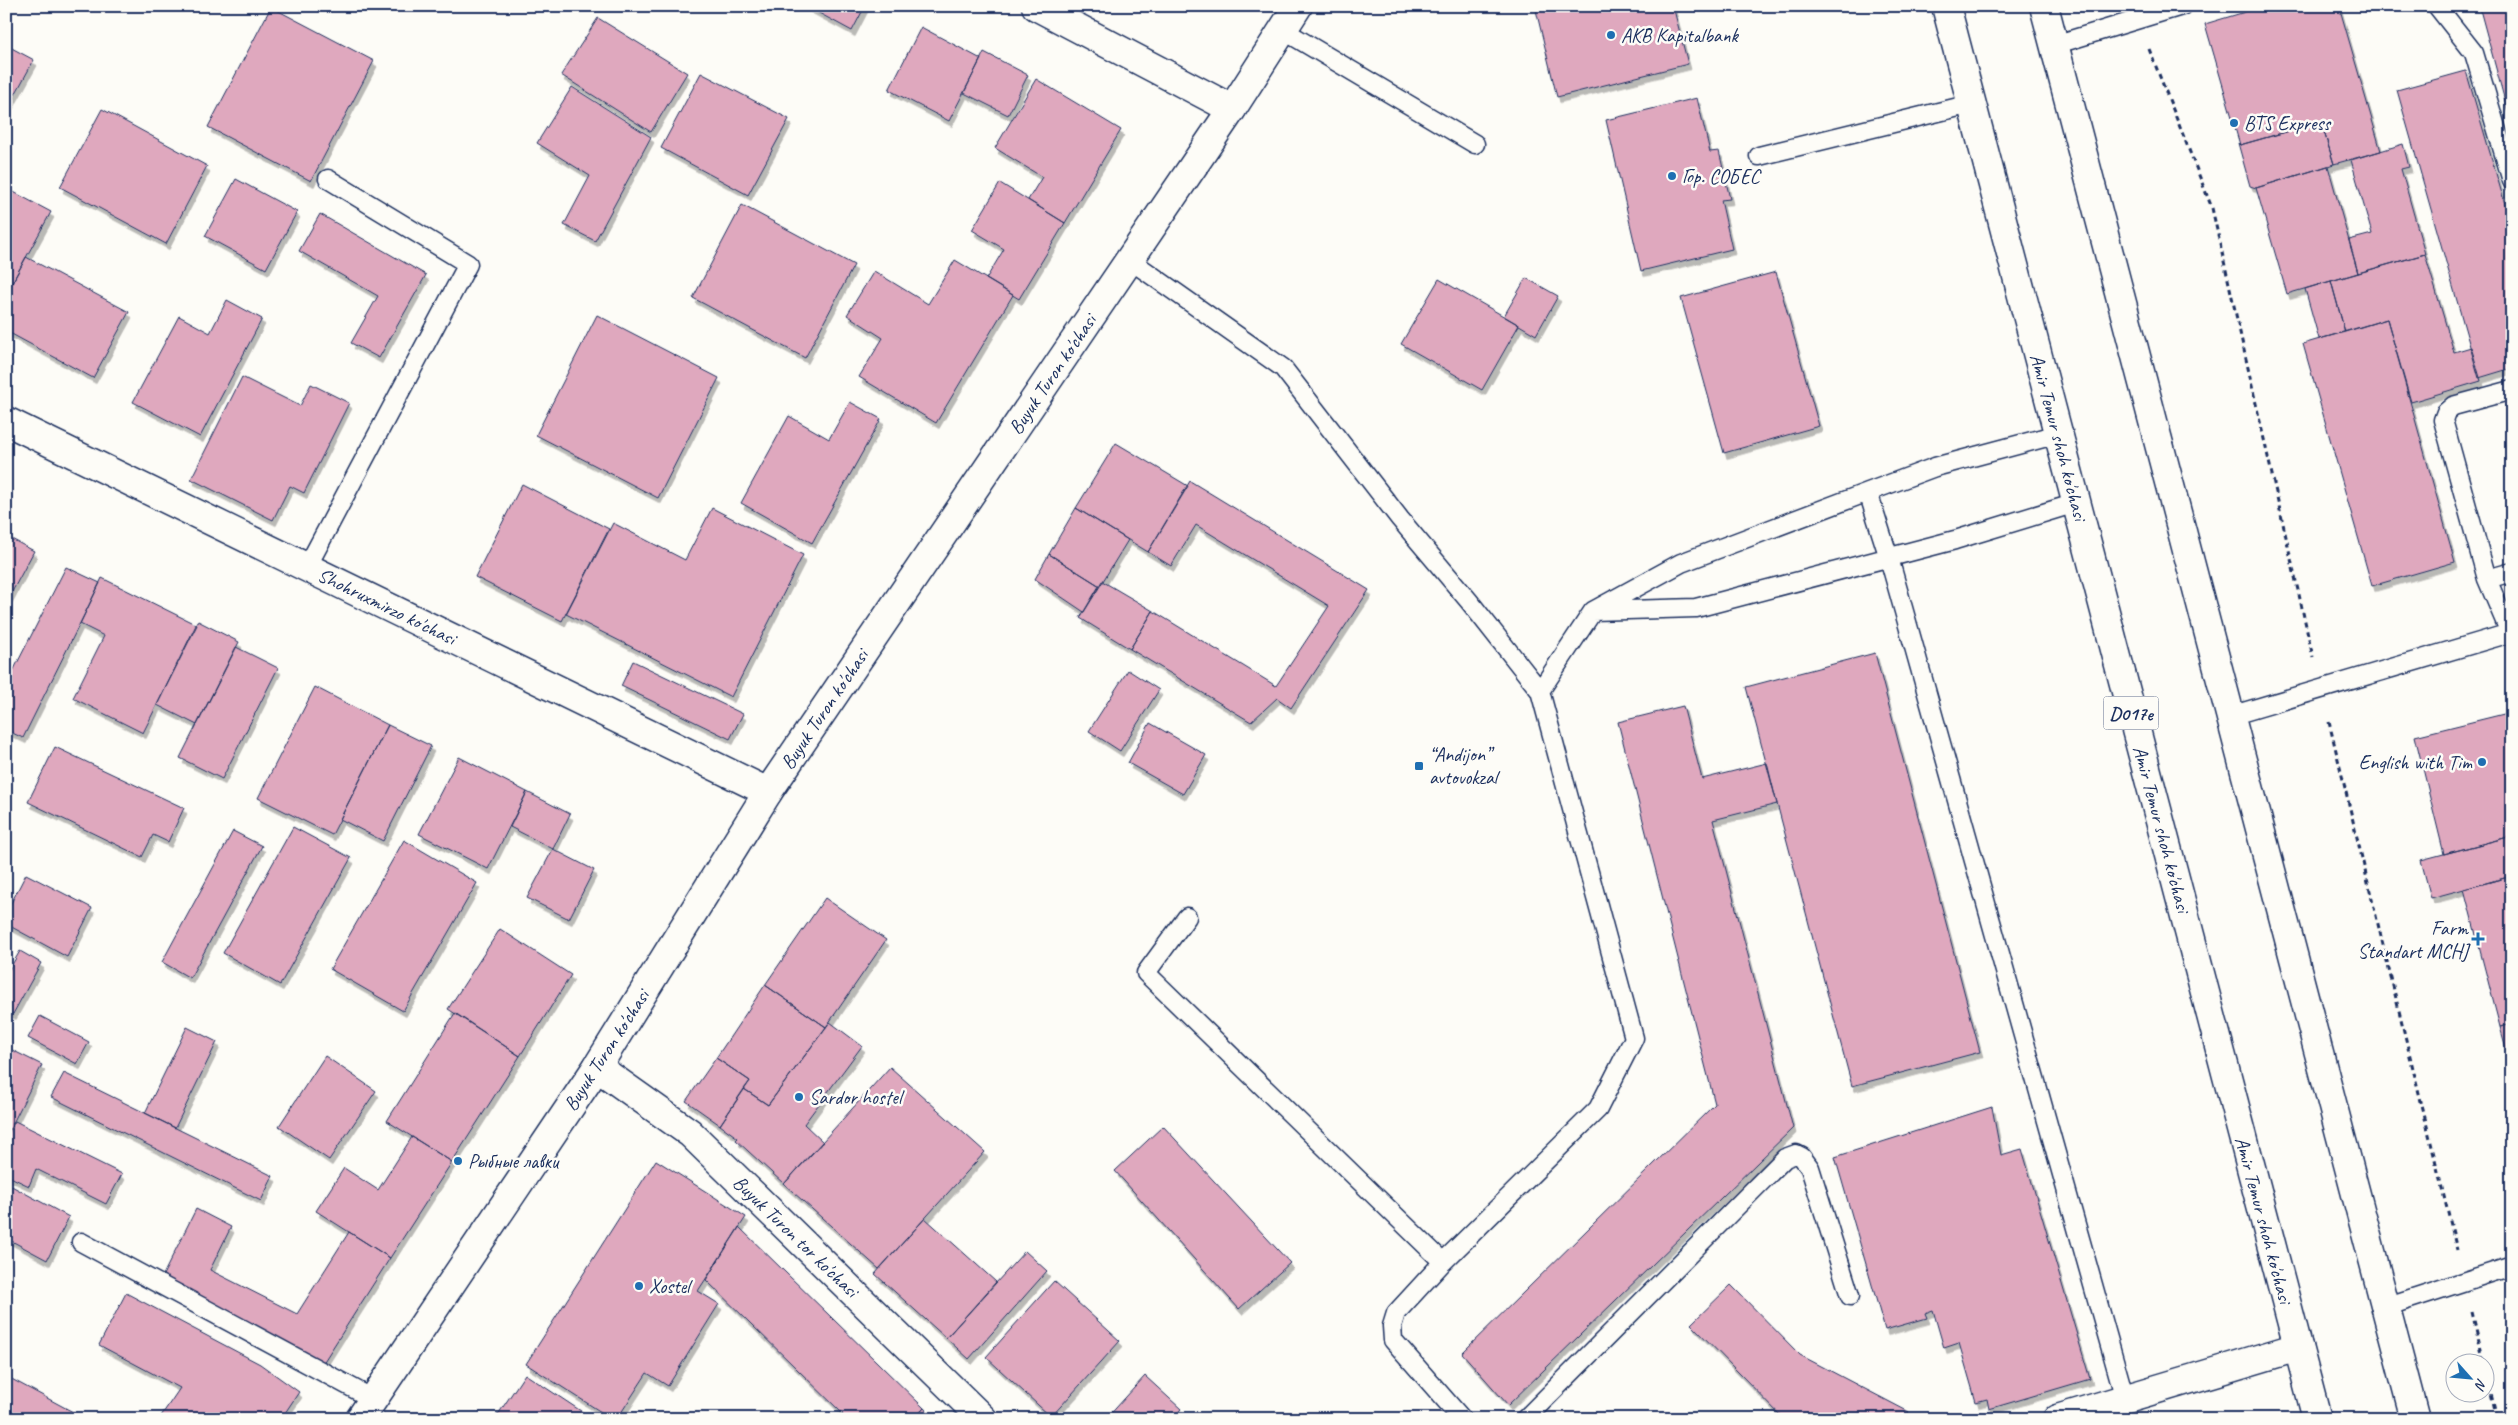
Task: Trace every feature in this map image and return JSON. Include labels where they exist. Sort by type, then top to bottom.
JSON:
[{"type":"street","points":[[1036,6],[1232,109]]},
{"type":"street","name":"Buyuk Turon ko'chasi","points":[[366,1409],[597,1067],[768,792],[1232,109],[1298,6]]},
{"type":"street","name":"Amir Temur shoh ko'chasi","points":[[1946,6],[2317,1419]]},
{"type":"street","points":[[2044,6],[2415,1419]]},
{"type":"street","name":"Shohruxmirzo ko'chasi","points":[[6,421],[768,792]]},
{"type":"street","name":"Buyuk Turon tor ko'chasi","points":[[597,1067],[690,1132],[983,1419]]},
{"type":"street","points":[[2057,1419],[2298,1347]]},
{"type":"lane","points":[[2054,46],[2182,6]]},
{"type":"lane","points":[[2437,6],[2474,53],[2512,181]]},
{"type":"lane","points":[[1283,30],[1475,144]]},
{"type":"lane","points":[[1759,156],[1971,104]]},
{"type":"lane","points":[[307,567],[468,264],[328,180]]},
{"type":"lane","points":[[1130,260],[1283,368],[1400,519],[1469,601],[1540,691],[1634,1038],[1598,1109],[1443,1262],[1396,1313],[1392,1326],[1393,1340],[1462,1419]]},
{"type":"lane","points":[[2230,716],[2511,634],[2487,579],[2443,420],[2446,412],[2453,406],[2512,390]]},
{"type":"lane","points":[[1540,691],[1593,611],[1681,563],[1934,467],[2058,434]]},
{"type":"lane","points":[[1868,492],[1889,558],[2125,1399]]},
{"type":"lane","points":[[1593,611],[1696,608],[1889,558],[2076,503]]},
{"type":"lane","points":[[2487,579],[2512,572]]},
{"type":"lane","points":[[1187,917],[1146,973],[1443,1262]]},
{"type":"lane","points":[[1525,1419],[1785,1158],[1796,1154],[1802,1157],[1810,1168],[1850,1296]]},
{"type":"lane","points":[[81,1242],[366,1409]]},
{"type":"lane","points":[[2385,1307],[2512,1266]]},
{"type":"path","points":[[2494,1402],[2498,1419]]},
{"type":"building","points":[[806,6],[865,6],[852,31]]},
{"type":"building","name":"AKB Kapitalbank","points":[[1535,6],[1673,6],[1688,64],[1557,97]]},
{"type":"building","points":[[2265,6],[2339,6],[2381,151],[2334,164],[2321,122],[2240,145],[2205,24]]},
{"type":"building","points":[[2479,6],[2512,6],[2512,127]]},
{"type":"building","points":[[271,7],[374,61],[311,181],[208,127]]},
{"type":"building","points":[[598,18],[687,73],[651,132],[561,75]]},
{"type":"building","points":[[921,27],[981,59],[949,121],[889,90]]},
{"type":"building","points":[[6,45],[34,60],[6,111]]},
{"type":"building","points":[[984,52],[1028,75],[1008,115],[964,93]]},
{"type":"building","points":[[2466,71],[2512,228],[2512,368],[2479,378],[2397,90]]},
{"type":"building","points":[[701,73],[789,119],[748,195],[661,148]]},
{"type":"building","points":[[1036,79],[1121,130],[1065,223],[1028,200],[1042,177],[995,148]]},
{"type":"building","points":[[572,87],[651,137],[595,241],[564,225],[590,176],[537,143]]},
{"type":"building","name":"Гор. СОБЕС","points":[[1697,98],[1710,152],[1719,151],[1730,199],[1721,200],[1732,249],[1641,271],[1606,120]]},
{"type":"building","points":[[102,109],[207,166],[166,244],[60,187]]},
{"type":"building","points":[[2321,122],[2334,164],[2256,188],[2250,186],[2238,143],[2240,145]]},
{"type":"building","points":[[2403,144],[2409,167],[2401,169],[2425,254],[2358,273],[2349,240],[2372,234],[2351,160]]},
{"type":"building","points":[[2328,166],[2358,273],[2287,294],[2256,188]]},
{"type":"building","points":[[236,179],[297,212],[266,269],[205,236]]},
{"type":"building","points":[[1000,183],[1065,223],[1019,299],[986,279],[1004,249],[972,230]]},
{"type":"building","points":[[6,188],[51,212],[6,294]]},
{"type":"building","points":[[742,205],[854,265],[805,358],[693,298]]},
{"type":"building","points":[[320,214],[426,275],[379,358],[351,343],[378,296],[299,251]]},
{"type":"building","points":[[2425,254],[2454,352],[2471,347],[2481,381],[2411,402],[2387,319],[2345,332],[2331,281]]},
{"type":"building","points":[[26,257],[129,312],[93,378],[6,331],[6,294]]},
{"type":"building","points":[[955,260],[1013,295],[936,423],[859,377],[883,338],[847,315],[874,271],[928,304]]},
{"type":"building","points":[[1776,272],[1819,426],[1724,453],[1681,298]]},
{"type":"building","points":[[1526,278],[1558,296],[1536,335],[1504,316]]},
{"type":"building","points":[[1439,279],[1519,325],[1482,390],[1401,344]]},
{"type":"building","points":[[2331,281],[2345,332],[2319,339],[2305,289]]},
{"type":"building","points":[[227,300],[262,319],[200,437],[133,402],[179,316],[210,333]]},
{"type":"building","points":[[597,315],[719,378],[658,498],[536,435]]},
{"type":"building","points":[[2387,319],[2455,562],[2372,586],[2303,344]]},
{"type":"building","points":[[242,377],[300,406],[311,384],[349,403],[304,493],[290,486],[273,520],[191,479]]},
{"type":"building","points":[[850,402],[881,419],[812,543],[741,503],[789,416],[829,439]]},
{"type":"building","points":[[1116,443],[1188,486],[1148,552],[1076,508]]},
{"type":"building","points":[[1190,481],[1369,590],[1291,708],[1277,698],[1251,722],[1130,649],[1153,611],[1276,686],[1329,606],[1196,525],[1171,566],[1148,552]]},
{"type":"building","points":[[522,484],[609,529],[562,621],[475,577]]},
{"type":"building","points":[[712,508],[803,555],[731,697],[566,614],[613,523],[685,560]]},
{"type":"building","points":[[1076,508],[1128,540],[1100,586],[1049,554]]},
{"type":"building","points":[[6,536],[34,551],[6,603]]},
{"type":"building","points":[[1049,554],[1100,586],[1084,612],[1035,579]]},
{"type":"building","points":[[66,567],[100,583],[23,738],[6,730],[6,685]]},
{"type":"building","points":[[102,578],[197,625],[143,733],[73,698],[104,636],[80,624]]},
{"type":"building","points":[[1102,581],[1153,611],[1130,649],[1080,618]]},
{"type":"building","points":[[198,621],[239,642],[197,725],[157,705]]},
{"type":"building","points":[[236,647],[278,668],[222,779],[180,758]]},
{"type":"building","points":[[1875,653],[1980,1052],[1852,1086],[1746,687]]},
{"type":"building","points":[[633,661],[743,714],[730,739],[621,686]]},
{"type":"building","points":[[1128,670],[1159,690],[1120,751],[1089,731]]},
{"type":"building","points":[[315,687],[388,725],[332,835],[258,798]]},
{"type":"building","points":[[1683,706],[1702,779],[1767,763],[1777,804],[1713,820],[1793,1128],[1508,1405],[1462,1353],[1715,1104],[1618,722]]},
{"type":"building","points":[[2512,712],[2512,836],[2444,854],[2415,736]]},
{"type":"building","points":[[1150,723],[1206,755],[1183,794],[1128,763]]},
{"type":"building","points":[[388,725],[431,746],[383,841],[340,819]]},
{"type":"building","points":[[55,747],[184,808],[168,842],[153,835],[142,857],[28,802]]},
{"type":"building","points":[[459,757],[527,792],[488,869],[419,834]]},
{"type":"building","points":[[527,792],[570,814],[553,849],[510,827]]},
{"type":"building","points":[[293,827],[351,858],[280,985],[223,953]]},
{"type":"building","points":[[233,831],[262,846],[190,978],[162,962]]},
{"type":"building","points":[[2512,836],[2512,876],[2431,898],[2421,860]]},
{"type":"building","points":[[404,840],[477,883],[403,1011],[330,969]]},
{"type":"building","points":[[553,849],[594,870],[569,919],[527,898]]},
{"type":"building","points":[[26,874],[92,908],[67,957],[6,924],[6,913]]},
{"type":"building","points":[[2512,876],[2512,1024],[2500,1027],[2464,889]]},
{"type":"building","points":[[825,898],[886,940],[826,1027],[765,985]]},
{"type":"building","points":[[500,929],[571,975],[520,1056],[448,1009]]},
{"type":"building","points":[[20,951],[41,963],[13,1014],[6,1010],[6,975]]},
{"type":"building","points":[[765,985],[826,1027],[768,1105],[744,1089],[750,1081],[716,1058]]},
{"type":"building","points":[[455,1013],[520,1056],[452,1162],[387,1121]]},
{"type":"building","points":[[40,1016],[89,1042],[77,1064],[28,1038]]},
{"type":"building","name":"Sardor hostel","points":[[830,1022],[862,1046],[804,1124],[823,1142],[784,1184],[736,1140],[738,1138],[720,1125],[744,1089],[768,1105]]},
{"type":"building","points":[[2512,1024],[2512,1069],[2500,1027]]},
{"type":"building","points":[[187,1027],[217,1042],[175,1128],[145,1113]]},
{"type":"building","points":[[6,1047],[42,1065],[6,1137]]},
{"type":"building","points":[[325,1056],[376,1091],[329,1160],[279,1126]]},
{"type":"building","points":[[716,1058],[750,1081],[720,1125],[686,1101]]},
{"type":"building","points":[[890,1067],[985,1152],[879,1269],[784,1184]]},
{"type":"building","points":[[64,1073],[273,1176],[261,1201],[51,1097]]},
{"type":"building","points":[[1992,1107],[2001,1155],[2022,1149],[2090,1379],[1989,1409],[1987,1399],[1976,1402],[1959,1343],[1944,1348],[1933,1310],[1925,1313],[1927,1318],[1885,1330],[1835,1157]]},
{"type":"building","points":[[15,1121],[122,1174],[106,1204],[36,1169],[29,1186],[6,1175],[6,1137]]},
{"type":"building","points":[[1163,1126],[1290,1263],[1239,1309],[1115,1171]]},
{"type":"building","points":[[412,1137],[452,1162],[390,1258],[316,1211],[344,1168],[378,1190]]},
{"type":"building","name":"Xostel","points":[[656,1160],[746,1217],[698,1291],[719,1304],[668,1386],[647,1373],[617,1419],[612,1419],[526,1364]]},
{"type":"building","points":[[6,1183],[69,1217],[47,1260],[6,1238]]},
{"type":"building","points":[[196,1209],[231,1227],[210,1270],[297,1314],[349,1232],[390,1258],[323,1363],[160,1281]]},
{"type":"building","points":[[925,1218],[996,1282],[946,1338],[875,1274]]},
{"type":"building","points":[[739,1227],[924,1408],[914,1419],[839,1419],[843,1414],[706,1280]]},
{"type":"building","points":[[1025,1251],[1047,1271],[969,1359],[946,1338]]},
{"type":"building","points":[[1054,1281],[1120,1341],[1051,1417],[986,1357]]},
{"type":"building","points":[[1731,1285],[1800,1355],[1909,1412],[1902,1419],[1784,1419],[1691,1324]]},
{"type":"building","points":[[126,1293],[260,1364],[299,1392],[281,1419],[159,1419],[180,1388],[99,1345]]},
{"type":"building","points":[[525,1374],[593,1419],[495,1419]]},
{"type":"building","points":[[6,1376],[86,1419],[6,1419]]},
{"type":"building","points":[[1145,1376],[1181,1409],[1172,1419],[1106,1419]]},
{"type":"building","points":[[924,1408],[936,1419],[914,1419]]},
{"type":"place","name":"AKB Kapitalbank","points":[[1611,35]]},
{"type":"place","name":"BTS Express","points":[[2234,123]]},
{"type":"place","name":"Гор. СОБЕС","points":[[1672,176]]},
{"type":"place","name":"English with Tim","points":[[2482,762]]},
{"type":"place","name":"“Andijon” avtovokzal","points":[[1419,766]]},
{"type":"place","name":"Farm Standart MCHJ","points":[[2478,939]]},
{"type":"place","name":"Sardor hostel","points":[[799,1097]]},
{"type":"place","name":"Рыбные лавки","points":[[458,1161]]},
{"type":"place","name":"Xostel","points":[[639,1286]]}]
